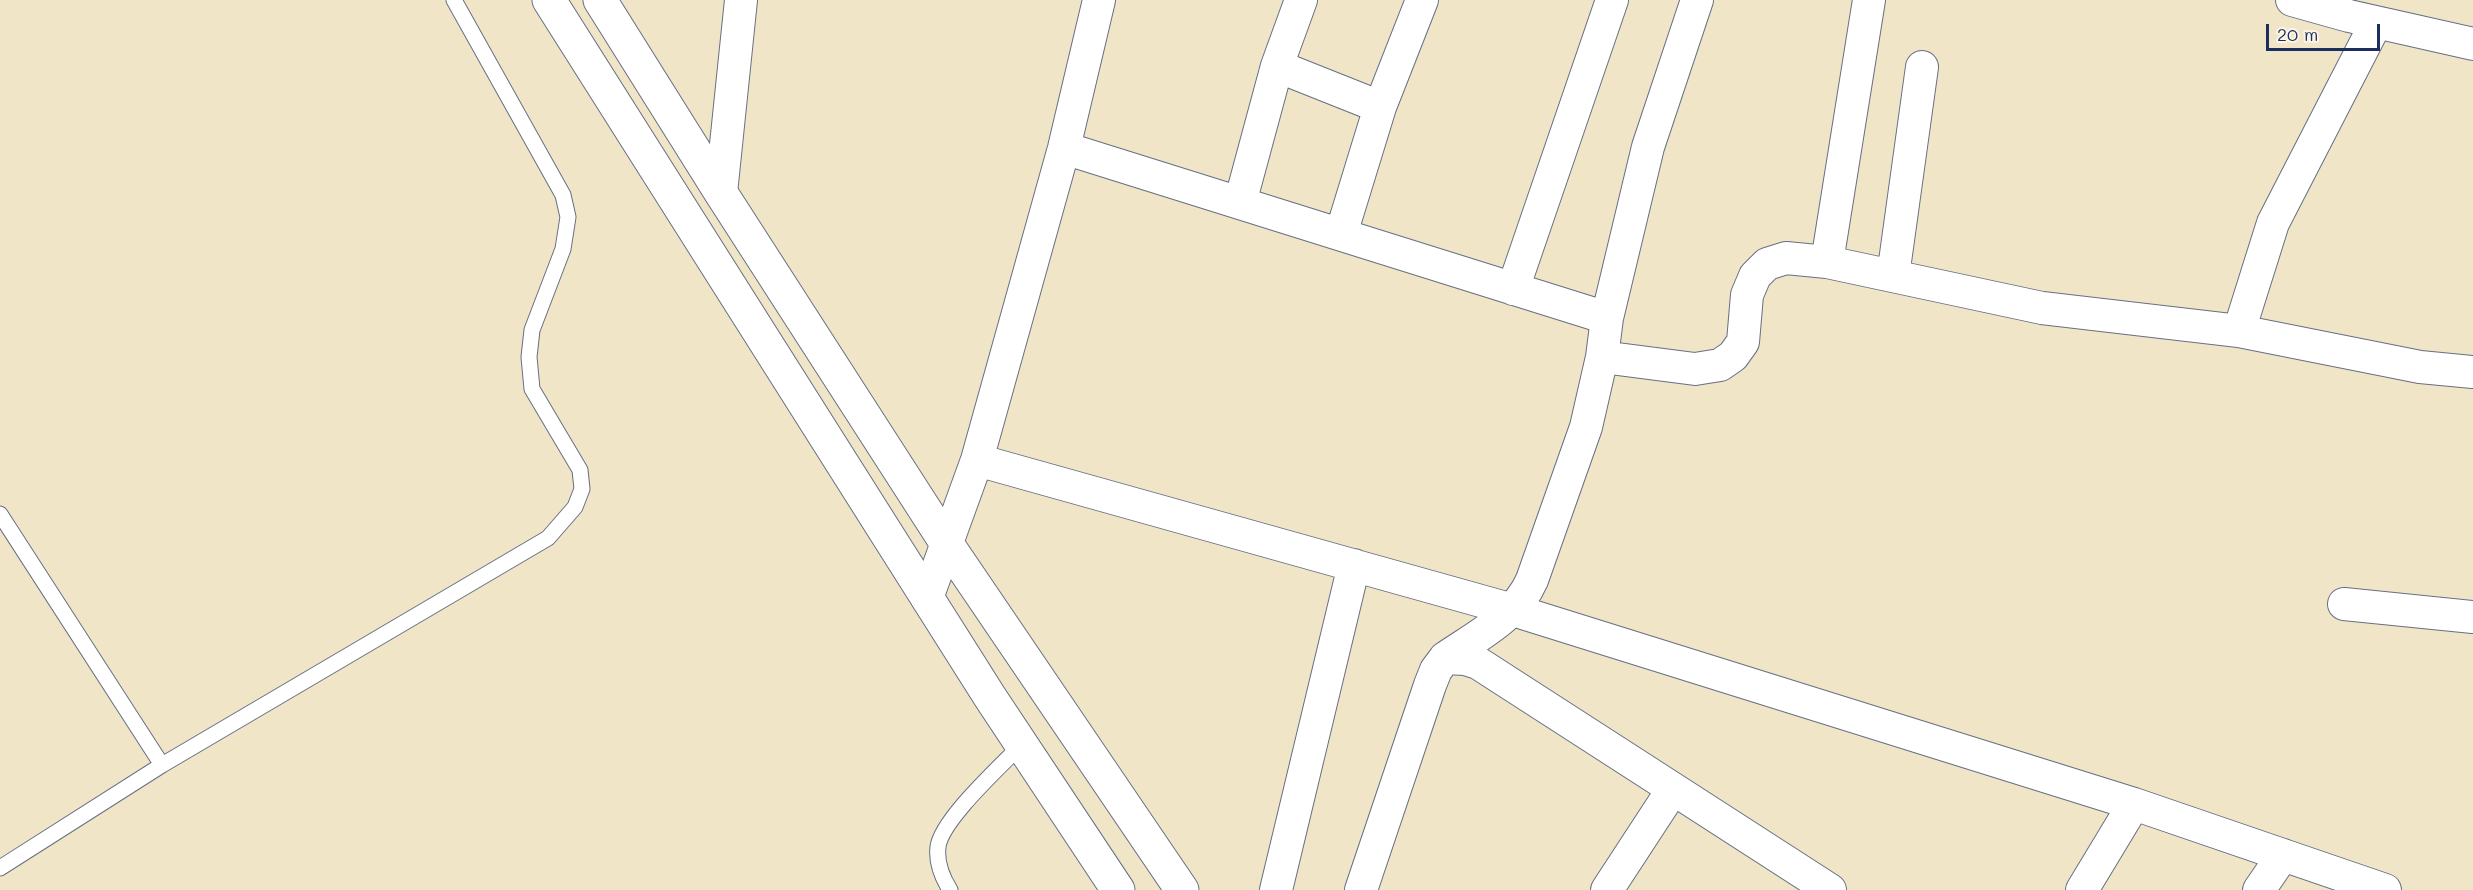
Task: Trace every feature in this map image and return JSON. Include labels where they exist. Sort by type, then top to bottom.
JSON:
[{"type":"street","points":[[549,0],[927,598],[1118,890]]},
{"type":"street","points":[[600,0],[947,544],[1182,890]]},
{"type":"street","points":[[721,193],[741,0]]},
{"type":"street","points":[[927,598],[977,460],[1064,148],[1099,0]]},
{"type":"street","points":[[1240,203],[1276,66],[1301,0]]},
{"type":"street","points":[[1341,234],[1380,107],[1422,0]]},
{"type":"street","points":[[1514,289],[1612,0]]},
{"type":"street","points":[[1361,890],[1436,670],[1445,658],[1513,610],[1525,596],[1532,580],[1586,427],[1602,357],[1607,318],[1648,147],[1697,0]]},
{"type":"street","points":[[1827,262],[1869,0]]},
{"type":"street","points":[[2292,0],[2376,23],[2473,44]]},
{"type":"street","points":[[2239,331],[2273,223],[2376,23]]},
{"type":"street","points":[[1276,66],[1380,107]]},
{"type":"street","points":[[1893,276],[1922,67]]},
{"type":"street","points":[[1064,148],[1607,318]]},
{"type":"street","points":[[1602,357],[1695,369],[1720,365],[1733,356],[1743,342],[1747,295],[1755,276],[1767,264],[1786,258],[1827,262],[2042,308],[2239,331],[2420,367],[2473,372]]},
{"type":"street","points":[[977,460],[1513,610],[2134,804],[2383,890]]},
{"type":"street","points":[[1276,890],[1354,565]]},
{"type":"street","points":[[2344,604],[2473,616]]},
{"type":"street","points":[[1445,658],[1465,659],[1478,663],[1830,890]]},
{"type":"street","points":[[1607,890],[1673,789]]},
{"type":"street","points":[[2082,890],[2134,804]]},
{"type":"street","points":[[2259,890],[2283,855]]},
{"type":"lane","points":[[0,868],[162,765],[548,538],[574,507],[582,489],[580,470],[532,389],[529,357],[532,330],[563,249],[568,217],[563,195],[454,0]]},
{"type":"lane","points":[[0,514],[162,765]]},
{"type":"lane","points":[[950,890],[940,876],[938,846],[950,820],[1022,744]]}]
